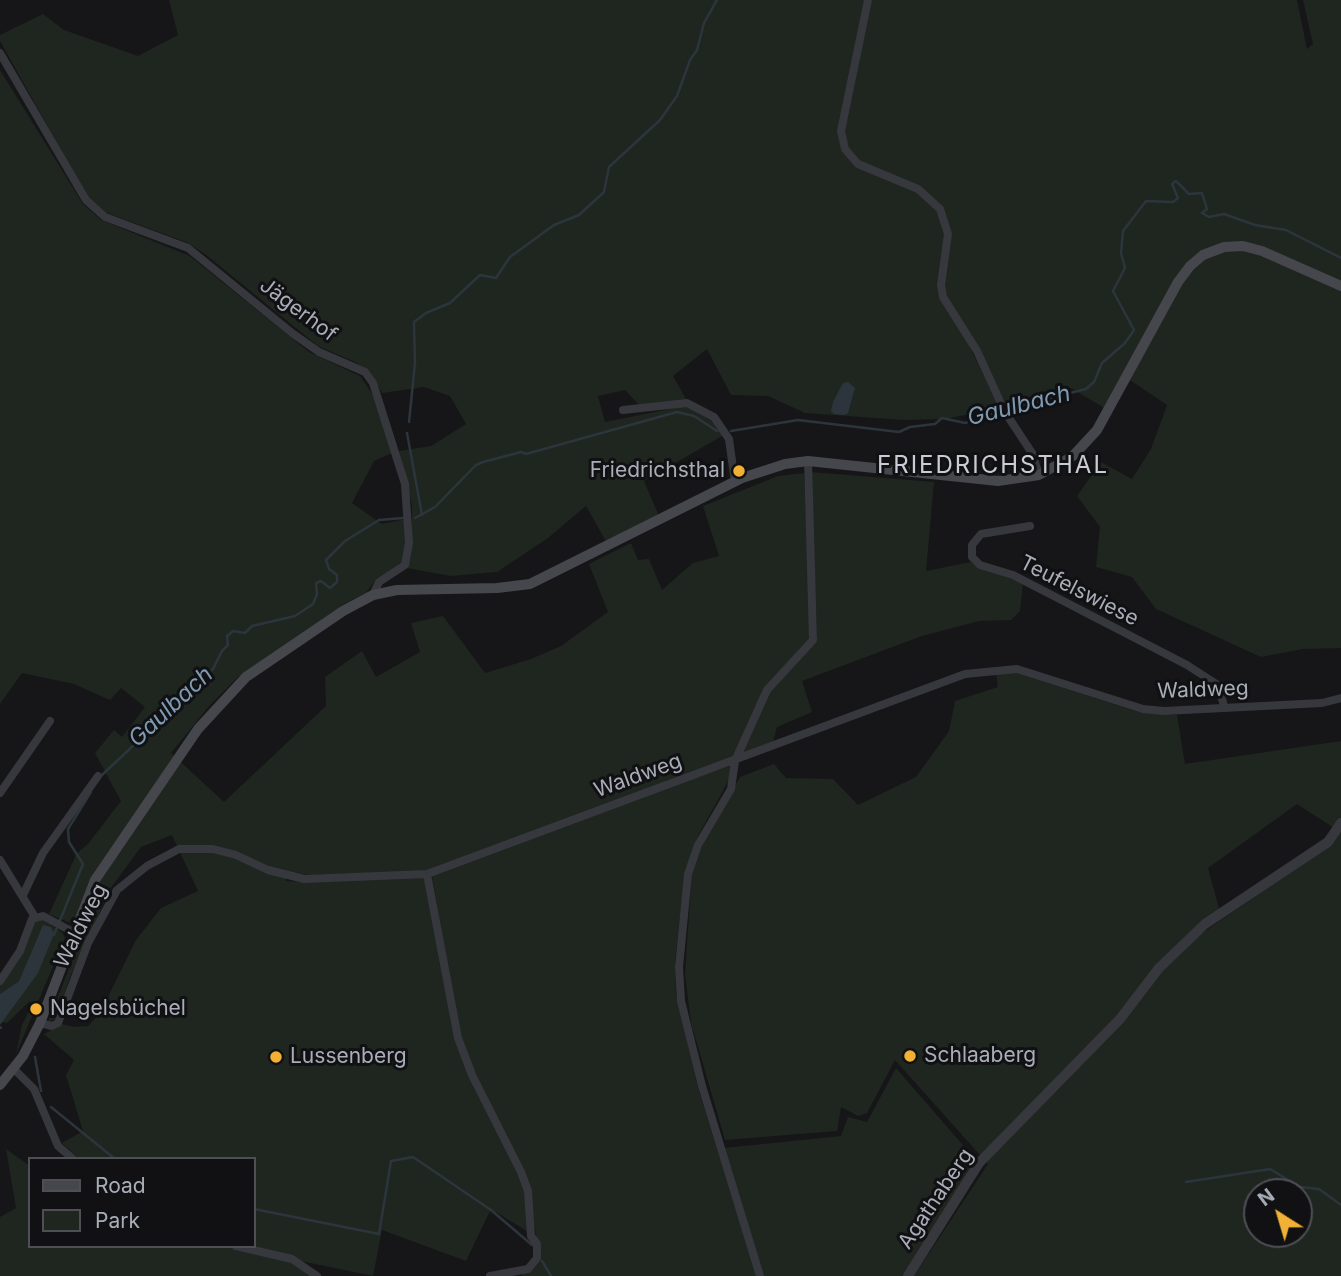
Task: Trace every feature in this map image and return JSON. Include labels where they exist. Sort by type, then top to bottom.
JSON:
[{"type":"main road","points":[[0,1085],[14,1069],[40,1023],[95,880],[220,702],[246,677],[333,617],[373,595],[410,589],[497,589],[530,584],[761,470],[808,461],[998,481],[1039,475],[1073,456],[1097,430],[1178,282],[1189,266],[1203,255],[1224,247],[1243,246],[1262,251],[1341,286]]},
{"type":"street","points":[[868,0],[841,131],[845,149],[858,164],[918,189],[940,209],[948,234],[941,285],[943,297],[977,351],[1004,409],[1032,453],[1039,475]]},
{"type":"street","name":"Jägerhof","points":[[0,53],[86,200],[105,217],[188,248],[292,333],[319,352],[365,372],[373,383],[405,484],[410,543],[405,565],[379,582],[373,595]]},
{"type":"street","points":[[623,410],[687,403],[714,416],[730,439],[735,482]]},
{"type":"street","points":[[760,1276],[702,1086],[681,1001],[679,967],[688,874],[698,845],[731,789],[735,761],[767,690],[813,640],[808,461]]},
{"type":"street","name":"Teufelswiese","points":[[1030,526],[981,534],[972,545],[972,557],[980,565],[1013,575],[1187,665],[1218,685],[1224,706]]},
{"type":"street","name":"Waldweg","points":[[40,1023],[52,1026],[58,1023],[88,943],[117,890],[130,877],[168,852],[188,848],[213,849],[236,855],[268,870],[304,880],[427,874],[965,674],[999,670],[1035,674],[1143,709],[1322,702],[1341,698]]},
{"type":"street","points":[[0,793],[50,721]]},
{"type":"street","points":[[23,895],[43,853],[98,776]]},
{"type":"street","name":"Agathaberg","points":[[908,1276],[979,1163],[1120,1018],[1159,968],[1205,924],[1328,842],[1341,823]]},
{"type":"street","points":[[0,860],[35,917]]},
{"type":"street","points":[[427,874],[458,1038],[484,1102],[528,1191],[531,1236],[538,1249],[537,1258],[528,1269],[491,1276]]},
{"type":"street","points":[[0,981],[19,951],[29,922],[35,917],[43,916],[75,933]]},
{"type":"street","points":[[14,1069],[34,1088],[58,1146],[71,1157]]},
{"type":"street","points":[[245,1248],[292,1259],[317,1276]]},
{"type":"green space","points":[[169,0],[1297,0],[1307,49],[1313,44],[1303,0],[1341,0],[1341,648],[1303,649],[1261,657],[1156,609],[1132,577],[1096,567],[1100,527],[1077,496],[1101,462],[1132,479],[1151,449],[1167,405],[1124,376],[1106,409],[1071,388],[1007,406],[980,349],[963,326],[968,344],[1000,408],[945,419],[904,420],[805,413],[768,396],[731,395],[707,349],[673,376],[686,399],[642,408],[625,390],[598,396],[605,422],[685,406],[708,416],[724,435],[644,481],[659,516],[607,543],[586,506],[548,538],[497,572],[451,576],[407,568],[412,542],[412,505],[399,451],[431,446],[466,424],[450,396],[424,387],[382,393],[371,374],[357,363],[318,346],[205,254],[186,242],[107,213],[89,198],[0,41],[0,35],[43,14],[64,30],[138,56],[178,35]]},
{"type":"green space","points":[[0,70],[83,204],[101,220],[190,256],[309,352],[360,376],[373,395],[392,453],[374,461],[352,503],[382,524],[407,519],[407,544],[402,562],[392,572],[377,578],[366,593],[344,604],[238,677],[209,706],[171,753],[224,802],[326,706],[325,677],[362,651],[376,677],[420,652],[411,623],[443,616],[485,673],[531,659],[561,646],[608,612],[589,564],[631,543],[638,560],[649,559],[662,590],[693,563],[719,556],[703,506],[778,476],[804,473],[811,636],[765,688],[733,758],[425,871],[309,875],[285,872],[286,881],[302,882],[425,877],[456,1040],[526,1191],[530,1233],[491,1209],[466,1261],[382,1230],[373,1276],[296,1260],[317,1276],[0,1276],[0,1217],[16,1208],[6,1149],[28,1165],[28,1248],[256,1248],[256,1157],[77,1157],[62,1143],[83,1131],[66,1075],[74,1060],[44,1034],[63,1024],[73,1027],[88,1026],[99,1015],[136,940],[161,908],[198,891],[172,835],[141,847],[110,889],[70,977],[57,1018],[48,1022],[83,933],[70,923],[49,914],[77,853],[88,844],[121,801],[95,753],[114,730],[122,737],[145,707],[121,688],[110,700],[74,684],[22,673],[0,704]]},
{"type":"green space","points":[[811,472],[934,482],[926,571],[971,562],[985,570],[1011,578],[1023,584],[1020,611],[1011,620],[979,621],[922,636],[802,681],[812,712],[777,727],[773,742],[740,755],[768,692],[817,640]]},
{"type":"green space","points":[[996,673],[1017,673],[1135,711],[1177,715],[1185,764],[1341,741],[1341,817],[1334,828],[1297,804],[1208,868],[1220,912],[1195,938],[1331,845],[1341,829],[1341,1276],[914,1276],[988,1164],[895,1060],[867,1113],[858,1116],[841,1107],[837,1131],[725,1140],[691,1023],[685,974],[692,869],[708,832],[740,777],[774,764],[786,778],[833,779],[858,805],[916,777],[949,731],[955,701],[998,687]]},
{"type":"green space","points":[[730,766],[730,778],[698,836],[685,872],[675,962],[676,994],[698,1088],[757,1276],[521,1276],[538,1249],[529,1190],[486,1102],[459,1037],[432,876],[580,818]]},
{"type":"green space","points":[[39,918],[62,932],[65,938],[16,1054],[22,1025],[32,1005],[30,1001],[7,1023],[2,1022],[54,934],[38,937],[19,981],[0,994],[0,983],[32,922]]},
{"type":"green space","points":[[896,1068],[975,1159],[926,1243],[904,1276],[763,1276],[724,1148],[841,1136],[848,1117],[867,1122]]},
{"type":"shaded area","points":[[848,382],[855,388],[848,413],[834,414],[831,411],[833,402],[843,383]]},
{"type":"shaded area","points":[[43,925],[51,927],[54,934],[38,973],[0,1025],[0,994],[19,981]]},
{"type":"waterway","points":[[409,422],[415,363],[414,322],[426,313],[450,303],[480,275],[496,278],[510,257],[554,225],[579,215],[604,192],[609,167],[660,120],[677,96],[690,60],[697,50],[704,23],[717,0]]},
{"type":"waterway","name":"Gaulbach","points":[[1007,409],[1086,389],[1094,382],[1102,363],[1125,343],[1134,330],[1113,291],[1125,268],[1121,253],[1123,231],[1146,201],[1173,202],[1178,198],[1172,184],[1176,181],[1189,194],[1202,193],[1207,209],[1202,213],[1209,217],[1224,214],[1255,225],[1286,230],[1341,258]]},
{"type":"waterway","name":"Gaulbach","points":[[731,431],[798,420],[899,432],[910,427],[935,424],[942,418],[965,423],[1001,411]]},
{"type":"waterway","name":"Gaulbach","points":[[415,518],[435,507],[476,465],[483,462],[521,452],[526,454],[677,412],[694,416],[717,431]]},
{"type":"waterway","points":[[407,433],[422,515]]},
{"type":"waterway","name":"Gaulbach","points":[[102,775],[136,743],[148,726],[173,712],[175,697],[191,694],[198,688],[198,680],[213,669],[228,645],[227,636],[233,631],[245,633],[252,626],[295,616],[313,604],[317,594],[316,583],[321,581],[330,588],[337,582],[337,575],[329,569],[326,560],[345,541],[379,520],[403,518]]},
{"type":"waterway","name":"Gaulbach","points":[[54,935],[83,864],[69,842],[68,829],[91,792]]},
{"type":"waterway","points":[[35,1057],[41,1091]]},
{"type":"waterway","points":[[51,1107],[113,1157]]},
{"type":"waterway","points":[[256,1209],[379,1234],[391,1161],[413,1157],[491,1210],[532,1245]]},
{"type":"waterway","points":[[1186,1182],[1270,1169],[1300,1187],[1319,1189],[1341,1205]]},
{"type":"waterway","points":[[542,1261],[551,1276]]},
{"type":"place","name":"Friedrichsthal","points":[[739,471]]},
{"type":"place","name":"Nagelsbüchel","points":[[36,1009]]},
{"type":"place","name":"Schlaaberg","points":[[910,1056]]},
{"type":"place","name":"Lussenberg","points":[[276,1057]]},
{"type":"district","name":"FRIEDRICHSTHAL","points":[[993,466]]}]
